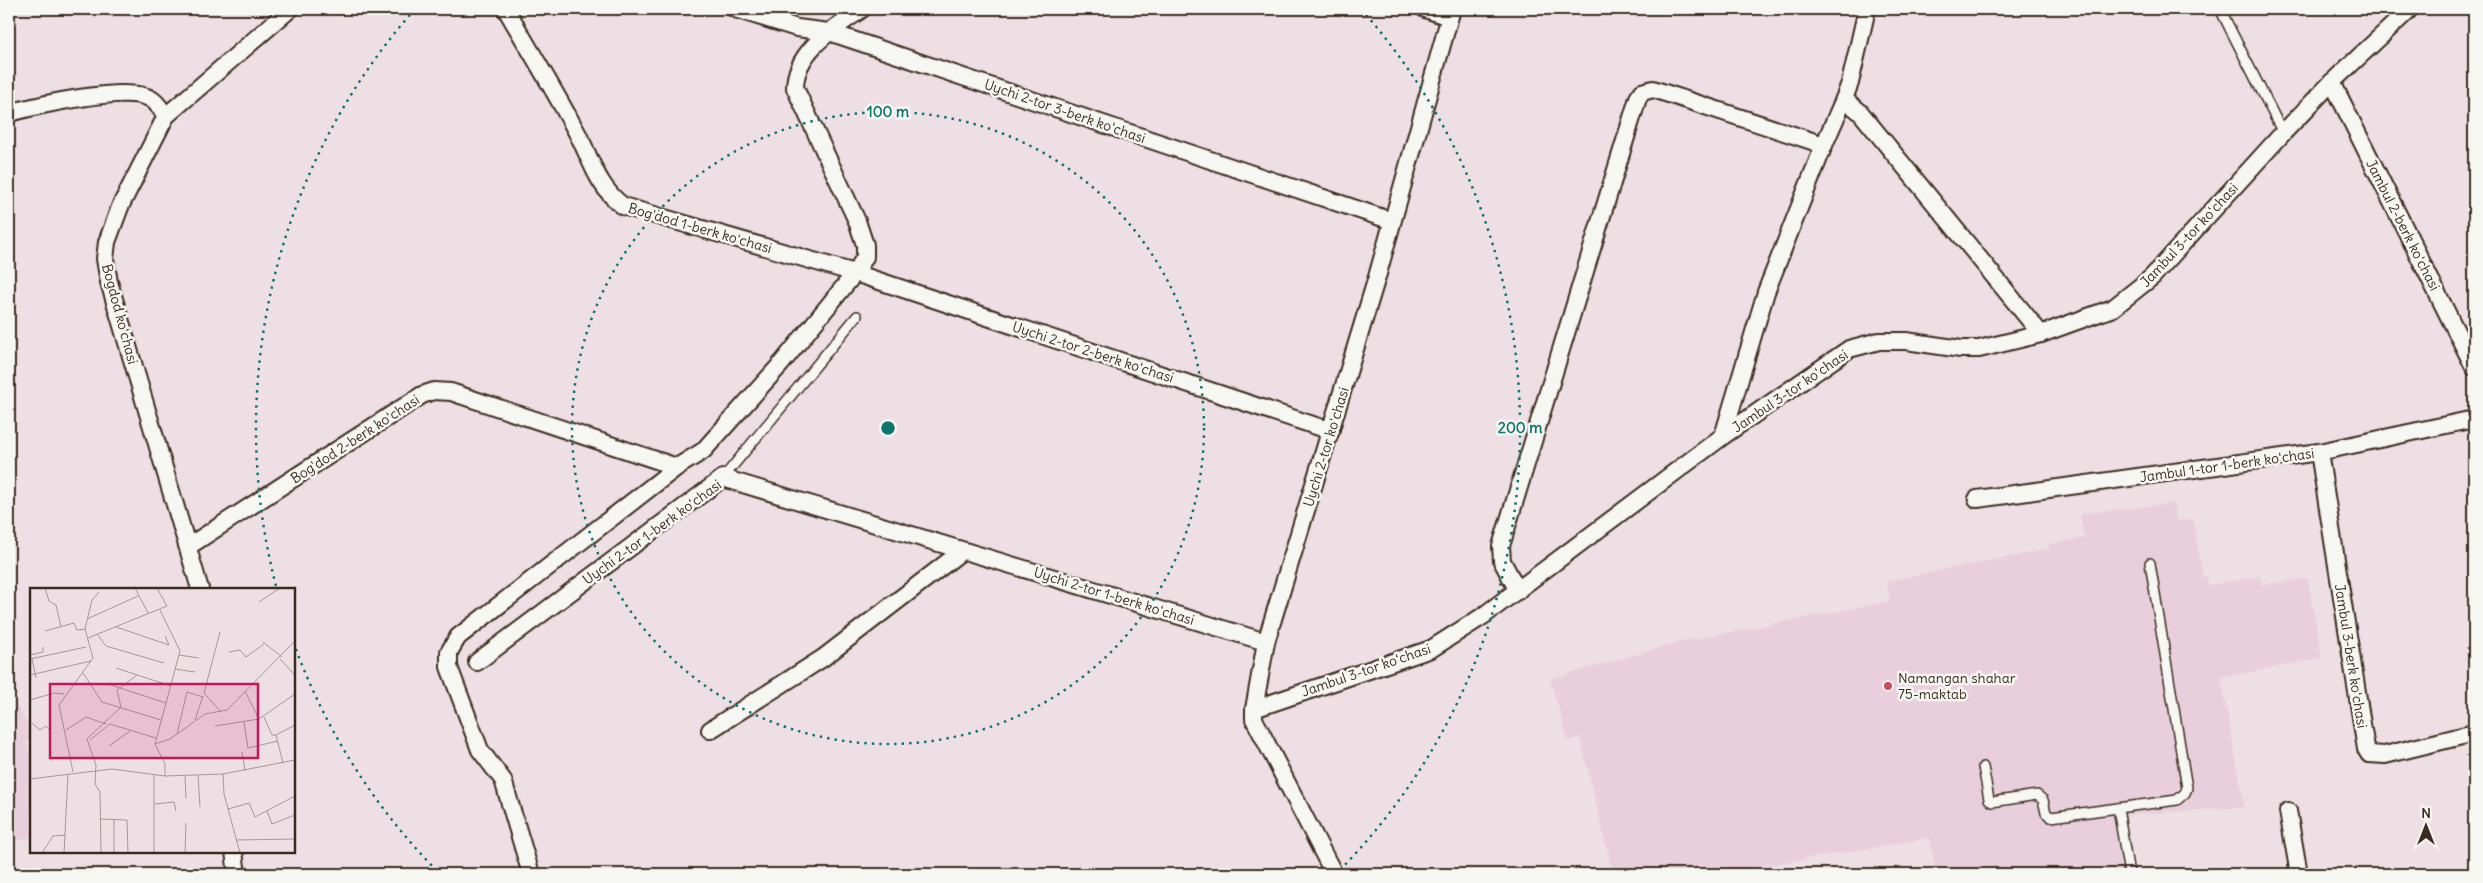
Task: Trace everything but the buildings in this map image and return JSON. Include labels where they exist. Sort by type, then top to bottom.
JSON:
[{"type":"street","name":"Bogdod koʻchasi","points":[[200,588],[189,546],[109,282],[105,259],[107,242],[120,207],[166,116],[290,9]]},
{"type":"street","name":"Bog'dod 1-berk koʻchasi","points":[[506,9],[577,131],[600,183],[612,198],[623,206],[855,273]]},
{"type":"street","name":"Uychi 2-tor 3-berk koʻchasi","points":[[735,9],[797,28],[829,32],[1392,221]]},
{"type":"street","points":[[531,874],[503,780],[480,750],[449,667],[449,652],[458,637],[677,467],[703,451],[781,364],[855,273],[864,257],[865,245],[857,221],[795,88],[795,75],[799,64],[829,32],[862,9]]},
{"type":"street","points":[[1425,9],[1450,13]]},
{"type":"street","points":[[1723,436],[1766,292],[1850,83],[1867,9]]},
{"type":"street","name":"Jambul 3-tor koʻchasi","points":[[1254,709],[1431,649],[1518,591],[1723,436],[1849,349],[1879,342],[1906,342],[1961,349],[1979,349],[2041,334],[2113,308],[2152,277],[2332,82],[2410,9]]},
{"type":"street","name":"Uychi 2-tor koʻchasi","points":[[1334,874],[1254,719],[1254,709],[1266,642],[1331,431],[1450,13]]},
{"type":"street","name":"Jambul 2-berk koʻchasi","points":[[2332,82],[2474,367]]},
{"type":"street","points":[[1518,591],[1502,561],[1501,546],[1638,98],[1642,92],[1653,89],[1824,145]]},
{"type":"street","points":[[9,113],[53,102],[134,94],[151,98],[166,116]]},
{"type":"street","points":[[1844,98],[1860,112],[2041,334]]},
{"type":"street","name":"Uychi 2-tor 2-berk koʻchasi","points":[[855,273],[1331,431]]},
{"type":"street","name":"Bog'dod 2-berk koʻchasi","points":[[189,546],[422,395],[434,391],[451,392],[677,467]]},
{"type":"street","name":"Jambul 1-tor 1-berk koʻchasi","points":[[1977,499],[2319,452],[2474,419]]},
{"type":"street","name":"Jambul 3-berk koʻchasi","points":[[2319,452],[2366,749],[2369,754],[2375,756],[2385,755],[2474,733]]},
{"type":"street","name":"Uychi 2-tor 1-berk koʻchasi","points":[[477,662],[723,478],[1266,642]]},
{"type":"street","points":[[710,730],[822,658],[962,551]]},
{"type":"street","points":[[2288,811],[2299,874]]},
{"type":"street","points":[[234,853],[237,874]]},
{"type":"lane","points":[[2220,9],[2283,133]]},
{"type":"lane","points":[[723,478],[856,316]]},
{"type":"lane","points":[[1983,767],[1989,799],[1992,802],[2037,795],[2043,800],[2046,812],[2051,817],[2177,800],[2185,793],[2187,788],[2150,563]]},
{"type":"lane","points":[[2118,808],[2129,874]]},
{"type":"shaded area","name":"Namangan shahar 75-maktab","points":[[2174,503],[2176,521],[2193,519],[2203,577],[2207,577],[2209,585],[2260,576],[2262,585],[2308,578],[2322,658],[2221,678],[2245,807],[2114,816],[2123,874],[1936,874],[1930,838],[1717,874],[1613,874],[1580,737],[1568,741],[1550,679],[1679,642],[1890,601],[1887,581],[2049,549],[2049,544],[2084,538],[2080,514]]},
{"type":"shaded area","points":[[9,692],[30,729],[30,741],[26,743],[30,753],[30,838],[9,843]]},
{"type":"place","name":"Namangan shahar 75-maktab","points":[[1888,686]]}]
